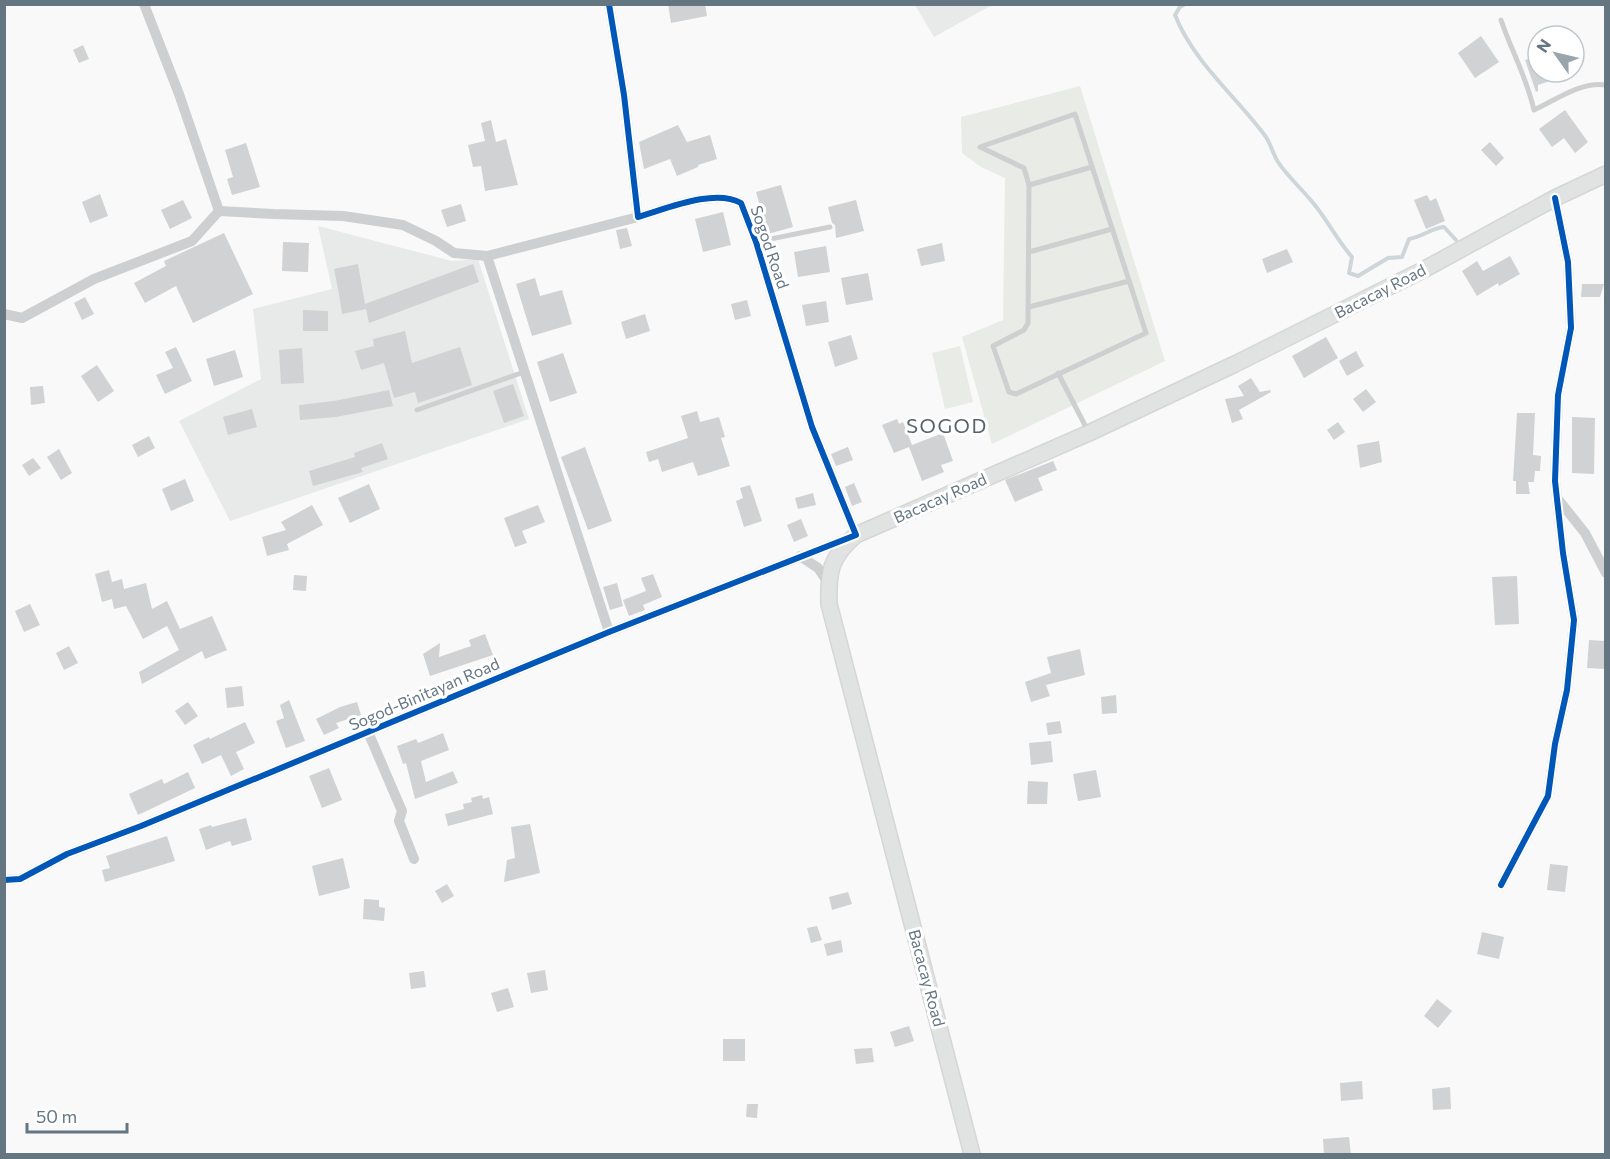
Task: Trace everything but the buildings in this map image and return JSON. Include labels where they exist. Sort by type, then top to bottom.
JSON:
[{"type":"main road","name":"Bacacay Road","points":[[972,1155],[829,604],[828,584],[831,566],[837,554],[855,535],[1089,433],[1235,364],[1423,270],[1555,198],[1605,174]]},
{"type":"street","points":[[4,314],[22,318],[94,279],[192,241],[219,211],[179,94],[144,4]]},
{"type":"street","points":[[609,4],[624,95],[638,217]]},
{"type":"street","name":"Sogod Road","points":[[219,211],[343,216],[403,225],[436,241],[454,253],[487,256],[638,217],[697,199],[732,198],[741,203],[756,242],[812,427],[855,535]]},
{"type":"street","points":[[1501,885],[1548,796],[1555,744],[1567,690],[1574,620],[1555,481],[1558,395],[1571,328],[1568,262],[1555,198]]},
{"type":"street","points":[[487,256],[609,632]]},
{"type":"street","points":[[1557,498],[1586,533],[1605,573]]},
{"type":"street","name":"Sogod-Binitayan Road","points":[[4,880],[20,879],[67,854],[141,826],[609,632],[855,535]]},
{"type":"street","points":[[800,556],[818,568],[828,584]]},
{"type":"street","points":[[368,732],[402,811],[399,821],[414,859]]},
{"type":"lane","points":[[1501,20],[1530,92],[1534,110],[1573,91],[1595,84],[1605,85]]},
{"type":"lane","points":[[1075,114],[1146,333],[1016,394],[1009,392],[993,346],[1024,330],[1028,323],[1029,185],[1024,168],[980,147],[1075,114]]},
{"type":"lane","points":[[1029,185],[1092,167]]},
{"type":"lane","points":[[756,242],[830,227]]},
{"type":"lane","points":[[1029,252],[1112,229]]},
{"type":"lane","points":[[1029,307],[1130,282]]},
{"type":"lane","points":[[417,410],[524,372]]},
{"type":"lane","points":[[1058,373],[1089,433]]},
{"type":"shaded area","points":[[915,5],[992,5],[934,37]]},
{"type":"shaded area","points":[[1080,86],[1165,361],[992,444],[962,337],[1003,320],[1005,178],[981,167],[962,153],[961,117]]},
{"type":"shaded area","points":[[318,226],[452,261],[478,259],[529,419],[230,521],[179,421],[261,379],[253,309],[332,289]]},
{"type":"shaded area","points":[[960,346],[973,402],[945,409],[932,353]]},
{"type":"waterway","points":[[1185,4],[1175,15],[1193,49],[1266,137],[1282,168],[1314,204],[1352,257],[1349,273],[1358,276],[1388,258],[1402,257],[1409,239],[1435,229],[1444,227],[1456,240]]},
{"type":"cycle path","points":[[4,880],[20,879],[67,854],[141,826],[609,632],[856,535],[812,427],[756,242],[741,203],[730,199],[704,199],[638,217],[624,95],[609,4]]},
{"type":"cycle path","points":[[1501,885],[1548,796],[1555,744],[1567,690],[1574,620],[1563,553],[1555,481],[1558,395],[1571,328],[1568,262],[1555,198]]},
{"type":"district","name":"SOGOD","points":[[947,426]]}]
